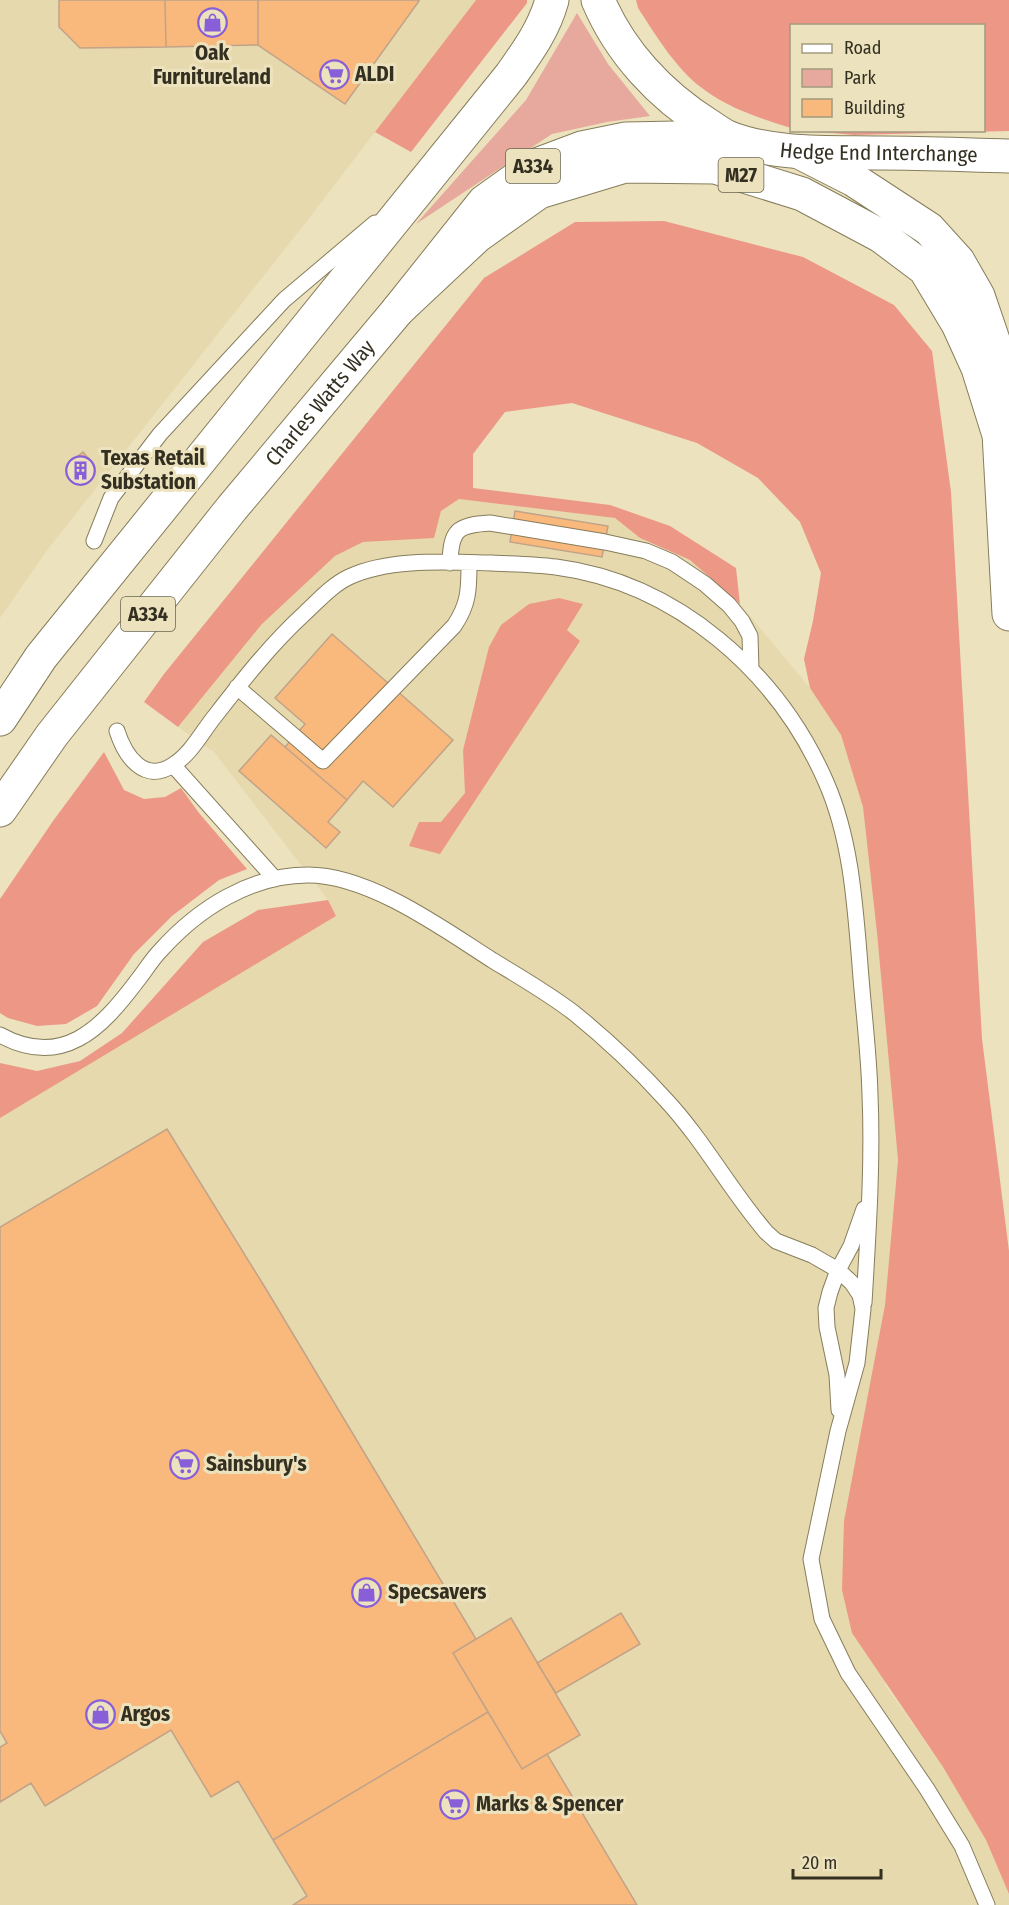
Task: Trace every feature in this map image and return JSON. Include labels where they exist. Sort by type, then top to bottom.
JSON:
[{"type":"main road","name":"A334","points":[[0,719],[41,657],[429,178],[531,47],[547,20],[552,0]]},
{"type":"main road","name":"Hedge End Interchange","points":[[598,0],[604,15],[621,42],[648,78],[672,99],[727,136],[761,146],[799,152],[1009,156]]},
{"type":"main road","name":"Charles Watts Way","points":[[0,810],[52,735],[232,508],[398,310],[484,202],[534,166],[582,148],[626,140],[727,136]]},
{"type":"main road","name":"M27","points":[[799,152],[854,180],[929,229],[957,261],[978,296],[994,343],[1009,614]]},
{"type":"main road","name":"M27","points":[[398,310],[477,236],[539,192],[625,166],[715,167],[802,194],[881,236],[925,269],[958,324],[978,368],[999,435]]},
{"type":"lane","points":[[94,541],[111,498],[168,425],[284,300],[429,178]]},
{"type":"lane","points":[[450,563],[451,541],[461,528],[473,524],[490,523],[646,551],[692,573],[729,605],[750,636],[751,669]]},
{"type":"lane","points":[[117,731],[122,748],[130,760],[144,769],[159,771],[173,765],[190,750],[237,687],[281,635],[328,591],[347,578],[384,566],[450,563],[555,566],[592,573],[624,583],[657,598],[713,634],[751,669],[789,716],[808,746],[826,783],[840,823],[855,900],[870,1091],[870,1165],[863,1309],[857,1363],[838,1431],[812,1559],[822,1619],[848,1672],[927,1789],[962,1846],[987,1905]]},
{"type":"lane","points":[[237,687],[323,760],[454,626],[467,603],[469,563]]},
{"type":"lane","points":[[173,765],[275,879]]},
{"type":"lane","points":[[0,1035],[15,1043],[30,1047],[50,1048],[66,1045],[84,1037],[104,1021],[159,951],[192,920],[215,903],[241,889],[275,879],[309,875],[342,879],[369,888],[435,923],[550,996],[574,1014],[606,1041],[666,1100],[709,1152],[766,1232],[776,1241],[812,1255],[838,1270],[856,1289],[863,1309]]},
{"type":"lane","points":[[838,1431],[837,1375],[827,1327],[826,1308],[838,1270],[860,1223],[866,1204],[870,1165]]},
{"type":"shaded area","points":[[0,0],[476,0],[307,221],[48,549],[0,618]]},
{"type":"shaded area","points":[[476,0],[527,0],[527,3],[411,152],[375,132]]},
{"type":"shaded area","points":[[636,0],[1009,0],[1009,131],[985,132],[985,24],[790,24],[790,128],[736,108],[706,91],[677,64],[638,8]]},
{"type":"shaded area","points":[[821,132],[970,132],[854,135]]},
{"type":"shaded area","points":[[664,221],[803,257],[894,305],[932,351],[951,492],[982,1039],[1009,1251],[1009,1894],[986,1840],[943,1767],[852,1633],[842,1590],[844,1521],[885,1305],[898,1160],[863,807],[841,735],[810,688],[804,659],[821,573],[800,522],[758,478],[697,443],[572,403],[505,412],[473,454],[473,488],[610,505],[670,526],[736,568],[740,604],[690,560],[640,538],[615,518],[459,499],[441,511],[434,538],[363,542],[335,556],[262,624],[178,727],[144,702],[164,674],[484,278],[575,222]]},
{"type":"shaded area","points":[[459,499],[615,518],[640,538],[690,560],[740,604],[810,688],[841,735],[863,807],[898,1160],[885,1305],[885,1685],[943,1767],[986,1840],[1009,1894],[1009,1905],[0,1905],[0,1118],[336,916],[328,900],[214,752],[178,727],[262,624],[335,556],[363,542],[433,538],[441,511]]},
{"type":"shaded area","points":[[559,598],[583,604],[567,630],[580,641],[440,854],[409,846],[419,822],[441,822],[465,793],[463,750],[489,647],[501,625],[529,604]]},
{"type":"shaded area","points":[[104,752],[124,790],[144,799],[165,797],[181,788],[199,813],[247,869],[219,880],[172,916],[134,954],[97,1006],[66,1024],[37,1026],[8,1018],[0,1013],[0,899]]},
{"type":"shaded area","points":[[328,900],[336,916],[0,1118],[0,1063],[37,1071],[80,1061],[122,1033],[203,942],[258,910]]},
{"type":"green space","points":[[577,13],[608,64],[650,116],[607,122],[552,134],[416,224],[526,100]]},
{"type":"building","points":[[59,0],[165,0],[166,47],[80,48],[59,27]]},
{"type":"building","name":"Oak Furnitureland","points":[[165,0],[258,0],[258,45],[166,47]]},
{"type":"building","name":"ALDI","points":[[258,0],[419,1],[345,104],[258,45]]},
{"type":"building","name":"Texas Retail Substation","points":[[83,452],[93,464],[79,476],[68,464]]},
{"type":"building","points":[[515,511],[608,526],[602,557],[510,542]]},
{"type":"building","points":[[332,634],[453,740],[393,807],[363,781],[347,800],[285,747],[305,724],[275,698]]},
{"type":"building","points":[[271,735],[347,800],[328,822],[340,832],[326,848],[239,771]]},
{"type":"building","name":"Sainsbury's","points":[[167,1129],[476,1639],[453,1653],[488,1712],[273,1840],[238,1781],[211,1797],[171,1730],[45,1806],[31,1783],[0,1802],[0,1747],[7,1743],[0,1731],[0,1227]]},
{"type":"building","points":[[621,1613],[640,1644],[556,1693],[537,1663]]},
{"type":"building","points":[[511,1618],[580,1735],[522,1769],[453,1653]]},
{"type":"building","name":"Marks & Spencer","points":[[488,1712],[522,1769],[547,1754],[637,1905],[293,1905],[307,1896],[273,1840]]},
{"type":"place","name":"Oak Furnitureland","points":[[212,22]]},
{"type":"place","name":"ALDI","points":[[334,74]]},
{"type":"place","name":"Texas Retail Substation","points":[[80,470]]},
{"type":"place","name":"Sainsbury's","points":[[185,1464]]},
{"type":"place","name":"Specsavers","points":[[367,1592]]},
{"type":"place","name":"Argos","points":[[100,1714]]},
{"type":"place","name":"Marks & Spencer","points":[[455,1804]]}]
